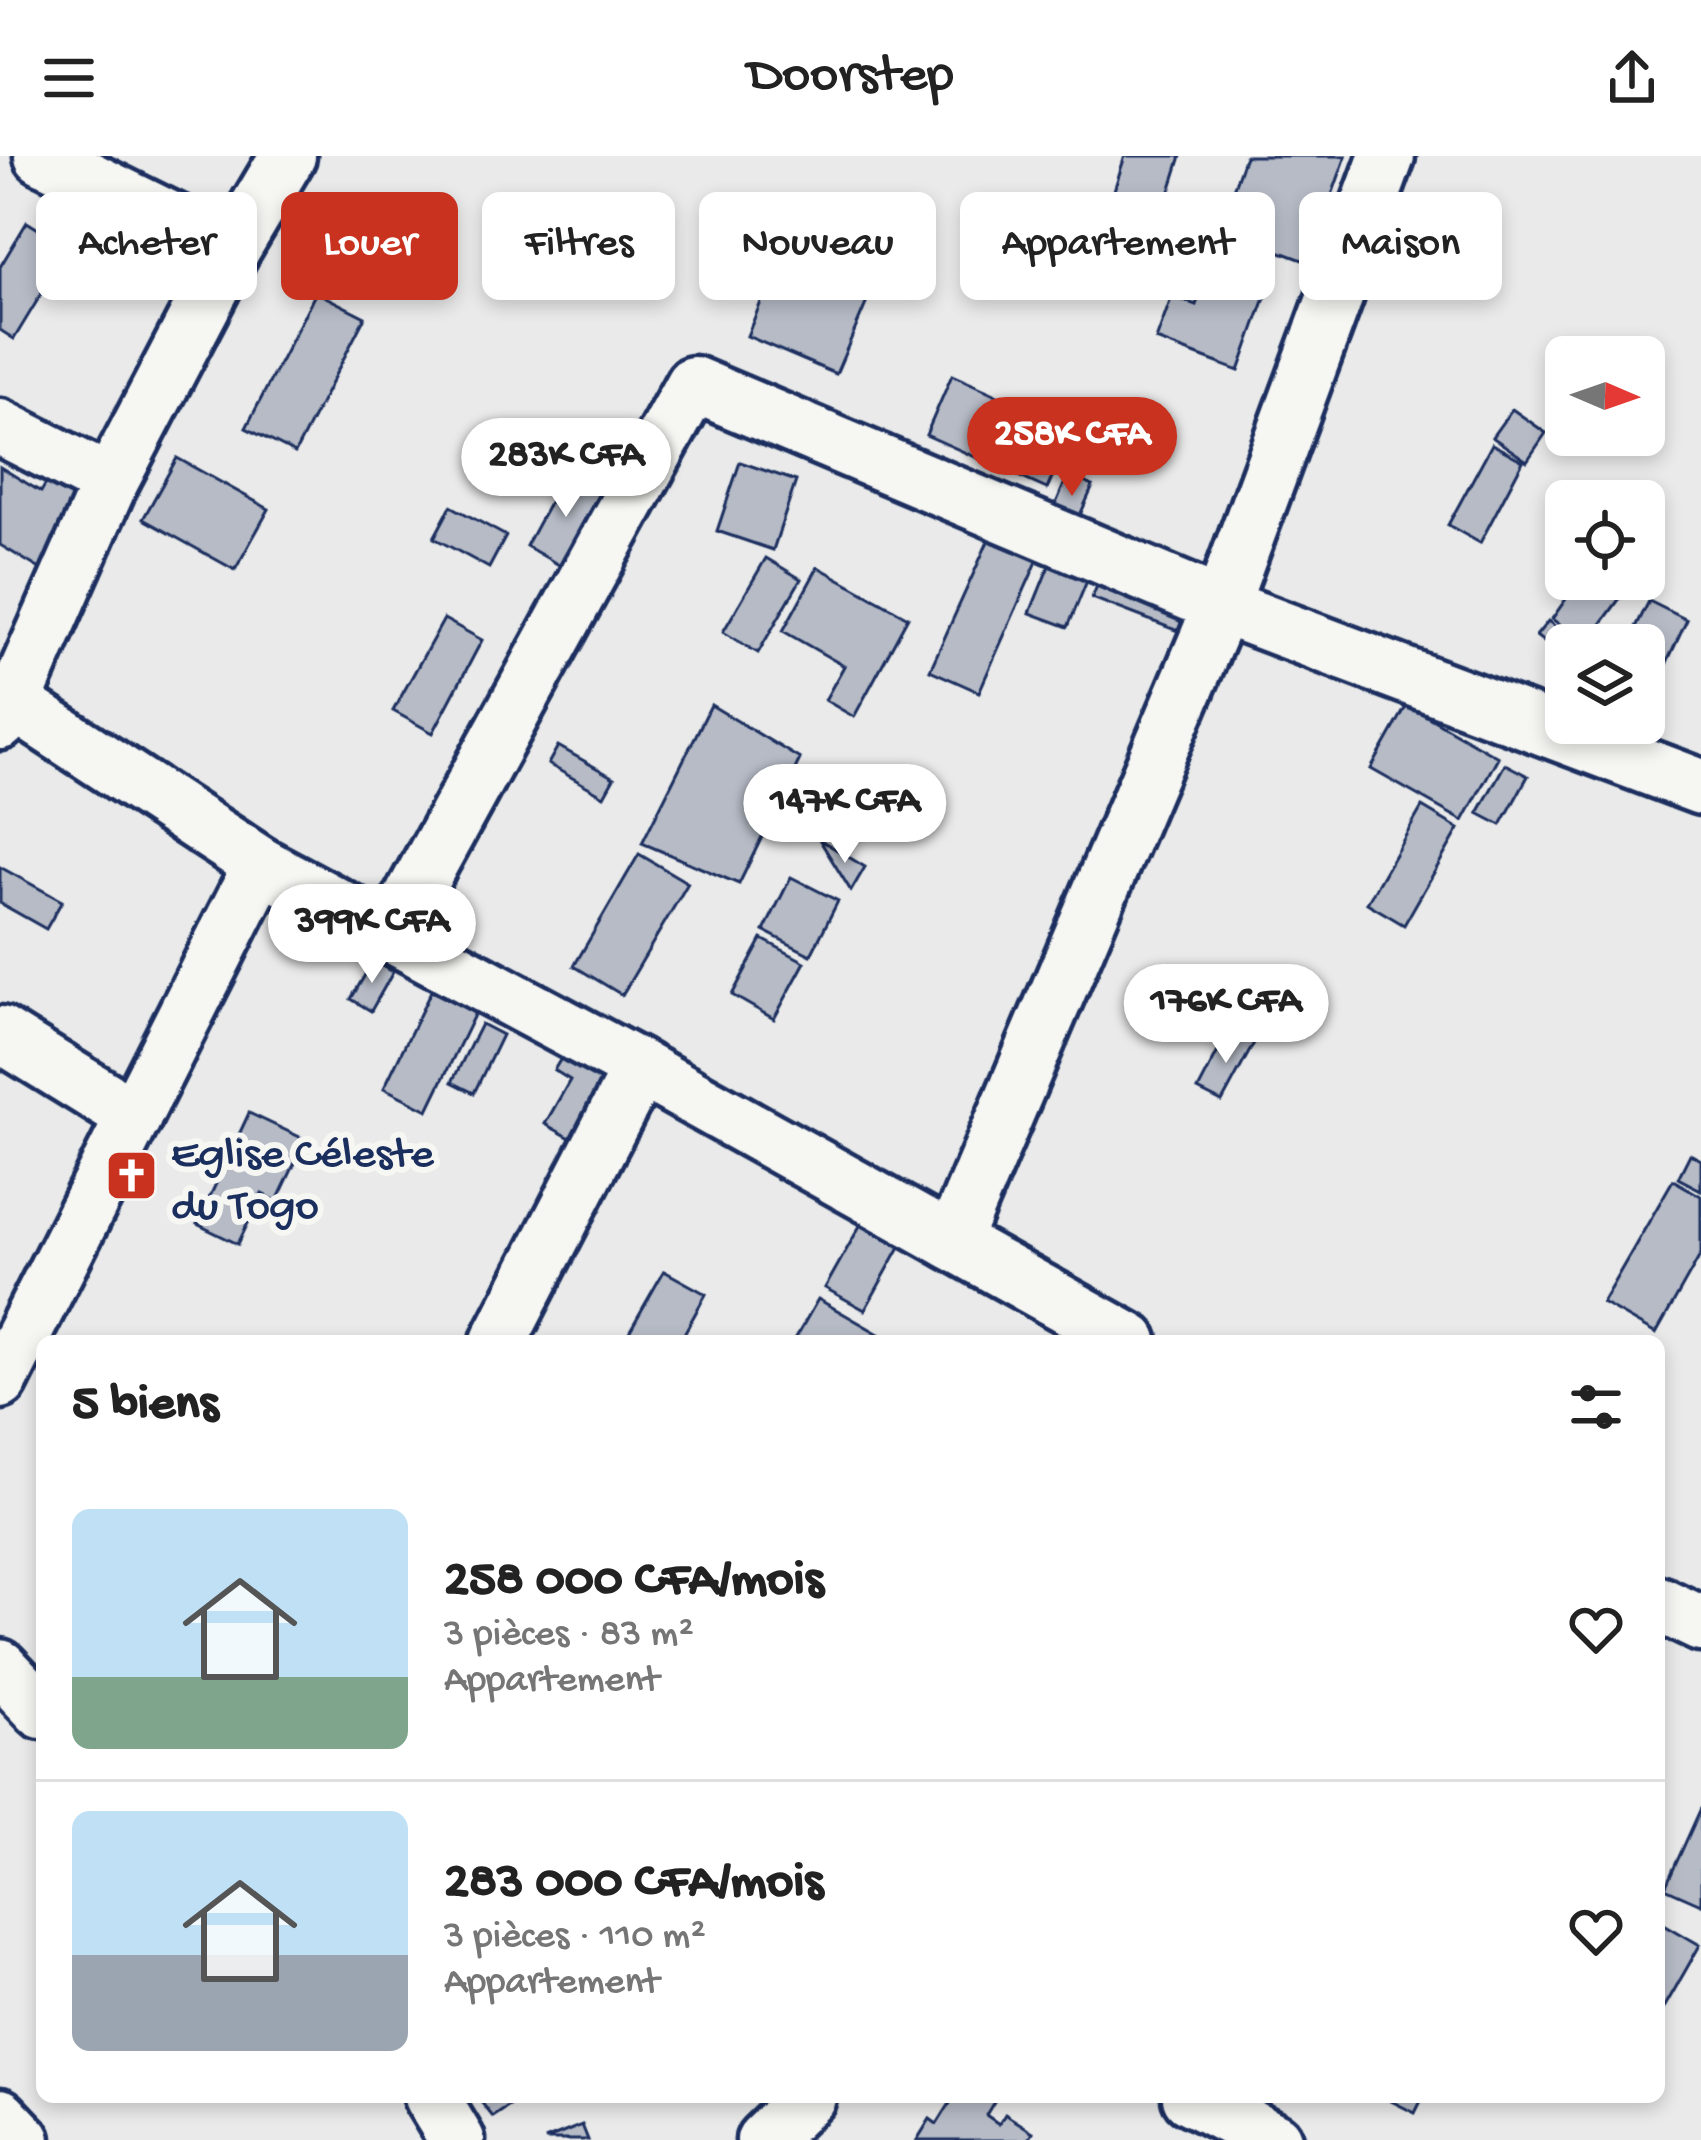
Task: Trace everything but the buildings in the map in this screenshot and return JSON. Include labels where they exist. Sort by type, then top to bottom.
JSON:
[{"type":"street","points":[[42,156],[115,192]]},
{"type":"street","points":[[257,208],[288,156]]},
{"type":"street","points":[[952,1242],[1221,606],[1387,156]]},
{"type":"street","points":[[206,300],[110,483],[5,706],[261,865],[640,1068],[1119,1335]]},
{"type":"street","points":[[391,935],[693,384],[1221,606],[1701,787]]},
{"type":"street","points":[[0,427],[110,483]]},
{"type":"street","points":[[0,1382],[261,865]]},
{"type":"street","points":[[0,1034],[134,1117]]},
{"type":"street","points":[[502,1335],[640,1068]]},
{"type":"street","points":[[1665,1607],[1701,1624]]},
{"type":"street","points":[[0,1667],[36,1706]]},
{"type":"street","points":[[435,2103],[457,2140]]},
{"type":"street","points":[[764,2140],[802,2103]]},
{"type":"street","points":[[1202,2103],[1274,2140]]},
{"type":"street","points":[[0,2116],[23,2140]]},
{"type":"place","name":"Eglise Céleste du Togo","points":[[132,1175]]}]
